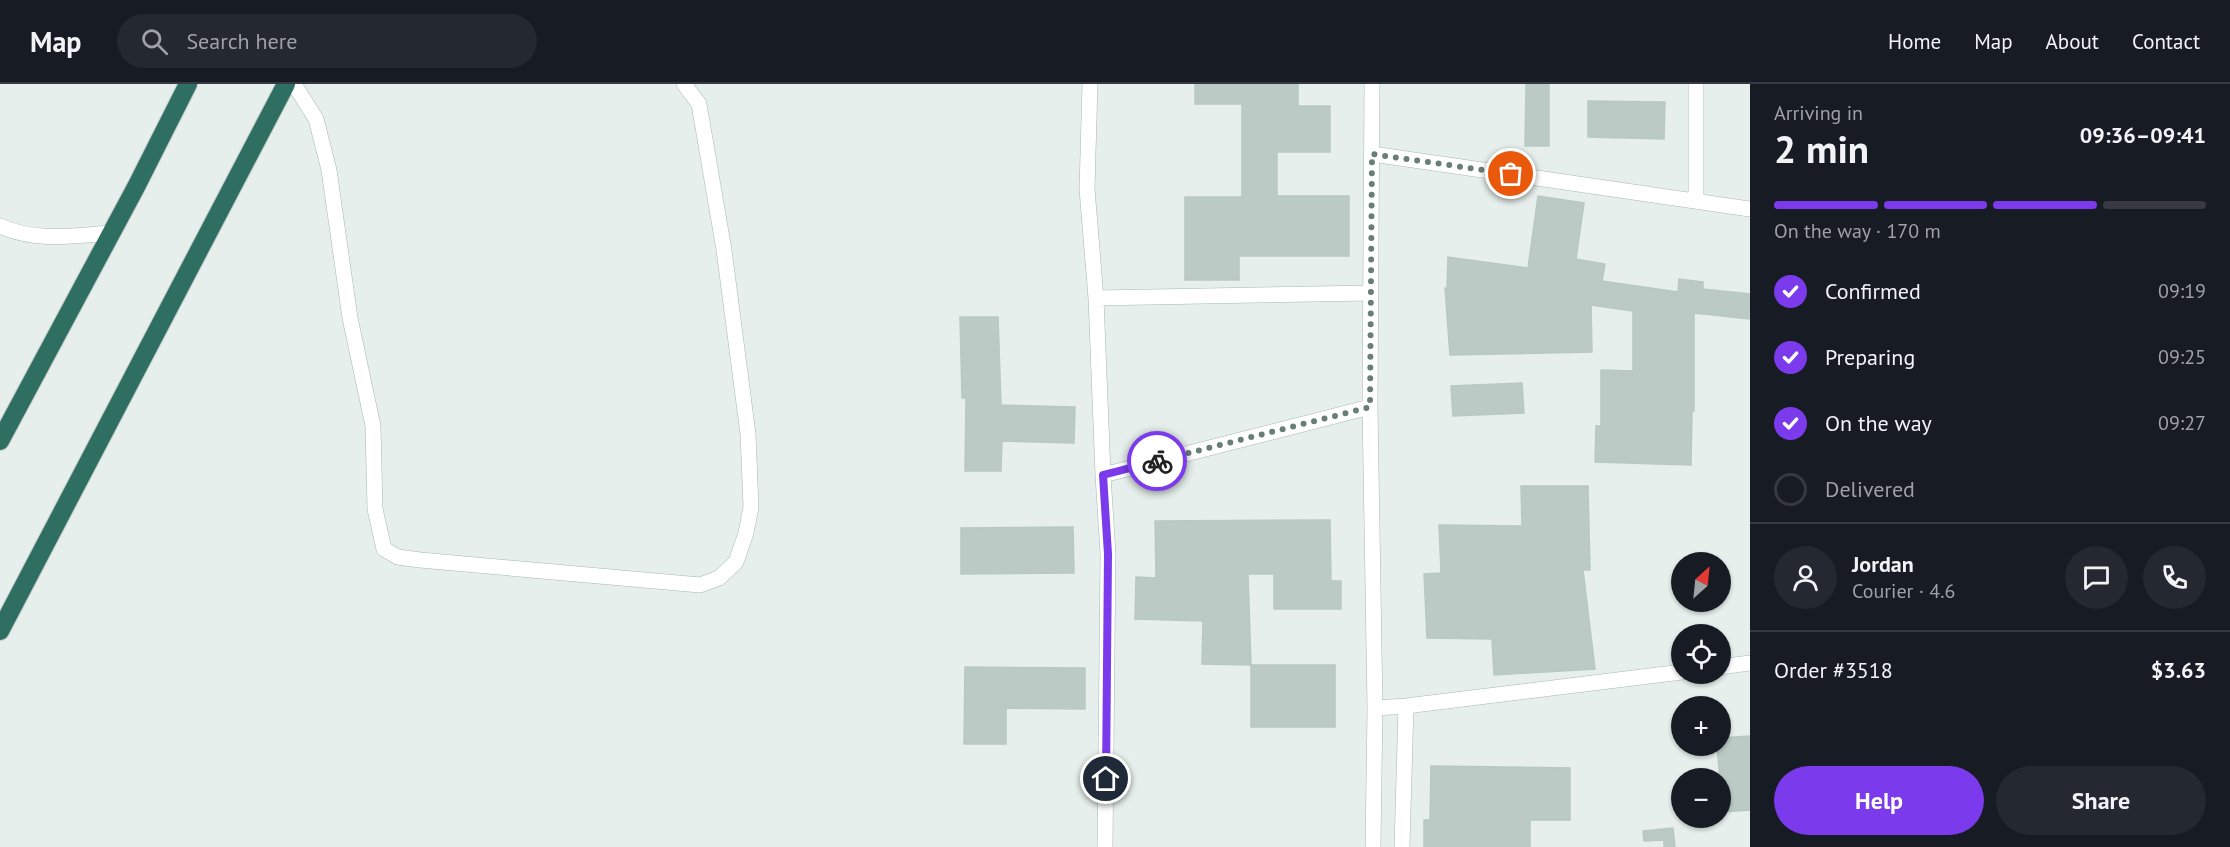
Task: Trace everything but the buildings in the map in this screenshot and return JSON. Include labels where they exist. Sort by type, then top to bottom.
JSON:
[{"type":"highway","points":[[0,441],[188,84]]},
{"type":"highway","points":[[0,631],[286,84]]},
{"type":"street","points":[[294,84],[316,119],[329,170],[350,318],[373,426],[375,509],[384,549],[398,557],[420,560],[700,585],[718,578],[736,562],[747,532],[751,507],[748,434],[724,250],[699,104],[684,84]]},
{"type":"street","points":[[1090,84],[1087,189],[1096,298],[1108,554],[1105,847]]},
{"type":"street","points":[[1372,84],[1370,407],[1375,708],[1373,847]]},
{"type":"street","points":[[1696,84],[1696,200]]},
{"type":"street","points":[[1372,154],[1750,209]]},
{"type":"street","points":[[0,225],[28,236],[48,238],[111,233]]},
{"type":"street","points":[[1096,298],[1371,293]]},
{"type":"street","points":[[1103,475],[1370,407]]},
{"type":"street","points":[[1731,666],[1750,663]]},
{"type":"street","points":[[1375,708],[1671,673]]},
{"type":"street","points":[[1402,847],[1406,706]]},
{"type":"way so far","points":[[1157,461],[1370,407],[1372,154],[1511,174]]},
{"type":"route","points":[[1106,779],[1108,554],[1103,475],[1157,461]]}]
